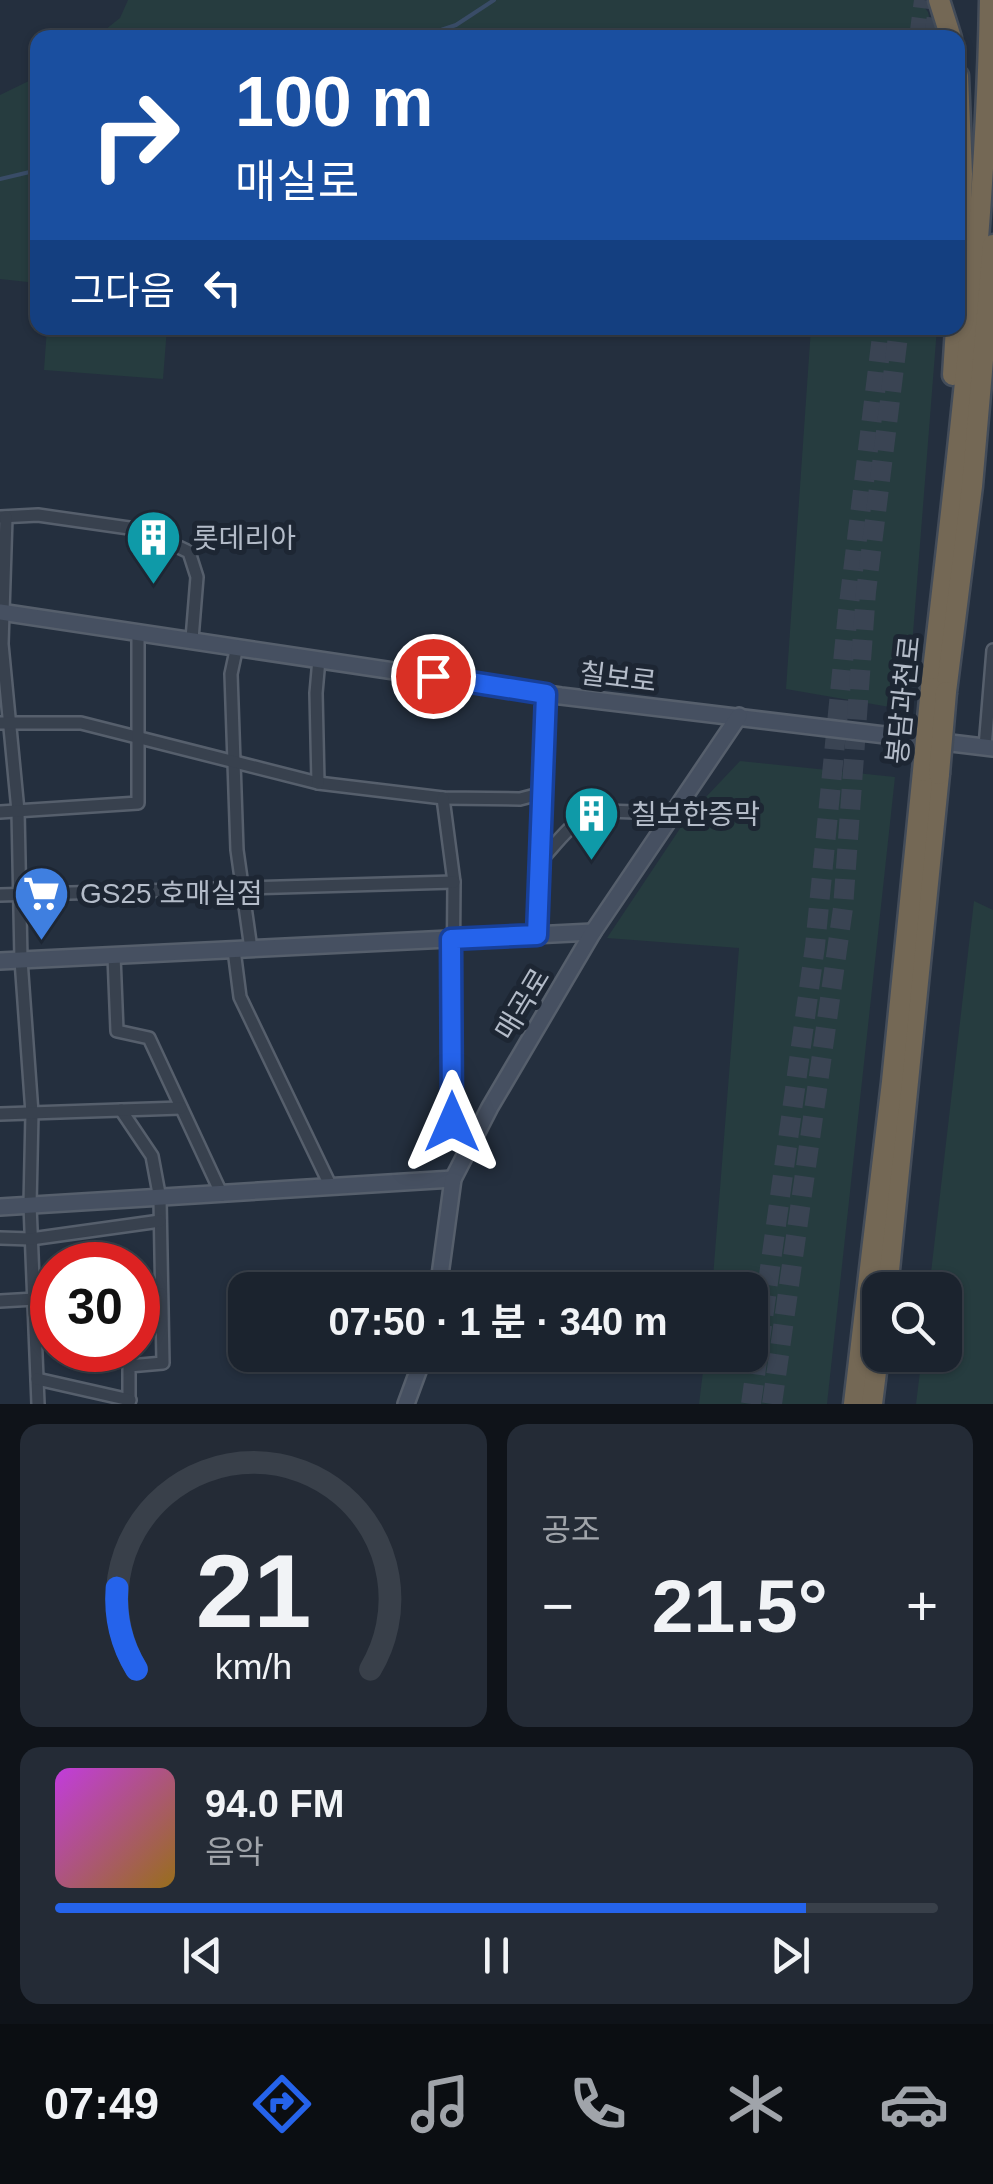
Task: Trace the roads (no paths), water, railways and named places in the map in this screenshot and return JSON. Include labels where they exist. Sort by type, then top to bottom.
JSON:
[{"type":"highway","points":[[939,0],[948,30]]},
{"type":"highway","name":"봉담과천로","points":[[963,484],[990,0]]},
{"type":"highway","name":"봉담과천로","points":[[888,1272],[939,690],[993,245]]},
{"type":"highway","points":[[956,335],[950,425],[963,484]]},
{"type":"highway","points":[[963,484],[989,446],[993,421]]},
{"type":"highway","name":"봉담과천로","points":[[854,1404],[931,772]]},
{"type":"highway","points":[[872,1404],[876,1372]]},
{"type":"street","points":[[31,1242],[32,1113],[21,960],[18,812],[5,723],[1,644],[3,517],[38,516],[142,530],[189,552],[197,577],[192,639]]},
{"type":"street","name":"칠보로","points":[[1,612],[546,694],[989,748]]},
{"type":"street","points":[[0,812],[138,803],[138,631]]},
{"type":"street","points":[[237,646],[231,674],[236,850],[252,949]]},
{"type":"street","points":[[989,748],[993,650]]},
{"type":"street","points":[[318,783],[319,659]]},
{"type":"street","points":[[537,935],[546,694]]},
{"type":"street","name":"매곡로","points":[[441,1272],[454,1178],[490,1107],[593,932],[738,716]]},
{"type":"street","points":[[5,723],[80,724],[318,783],[443,798],[520,799],[543,793]]},
{"type":"street","points":[[443,798],[454,882],[452,1122],[467,1152]]},
{"type":"street","points":[[540,861],[579,820],[630,812],[670,815]]},
{"type":"street","points":[[0,894],[454,882]]},
{"type":"street","points":[[0,962],[593,932]]},
{"type":"street","points":[[234,950],[240,997],[331,1187]]},
{"type":"street","points":[[114,956],[117,1031],[148,1038],[222,1194]]},
{"type":"street","points":[[0,1114],[181,1108]]},
{"type":"street","points":[[37,1379],[130,1402],[129,1366],[162,1363],[160,1199],[152,1156],[121,1110]]},
{"type":"street","points":[[0,1207],[454,1178]]},
{"type":"street","points":[[0,1238],[31,1238],[160,1222]]},
{"type":"street","points":[[0,1302],[30,1299]]},
{"type":"street","points":[[37,1372],[38,1404]]},
{"type":"street","points":[[406,1404],[418,1372]]},
{"type":"waterway","points":[[441,30],[456,25],[494,0]]},
{"type":"waterway","points":[[0,179],[30,172]]},
{"type":"tunnel","points":[[920,30],[924,0]]},
{"type":"tunnel","points":[[935,30],[939,0]]},
{"type":"tunnel","points":[[751,1404],[815,946],[848,612],[882,335]]},
{"type":"tunnel","points":[[772,1404],[843,908],[866,592],[898,335]]},
{"type":"place","name":"롯데리아","points":[[154,587]]},
{"type":"place","name":"칠보한증막","points":[[592,863]]},
{"type":"place","name":"GS25 호매실점","points":[[41,942]]}]
